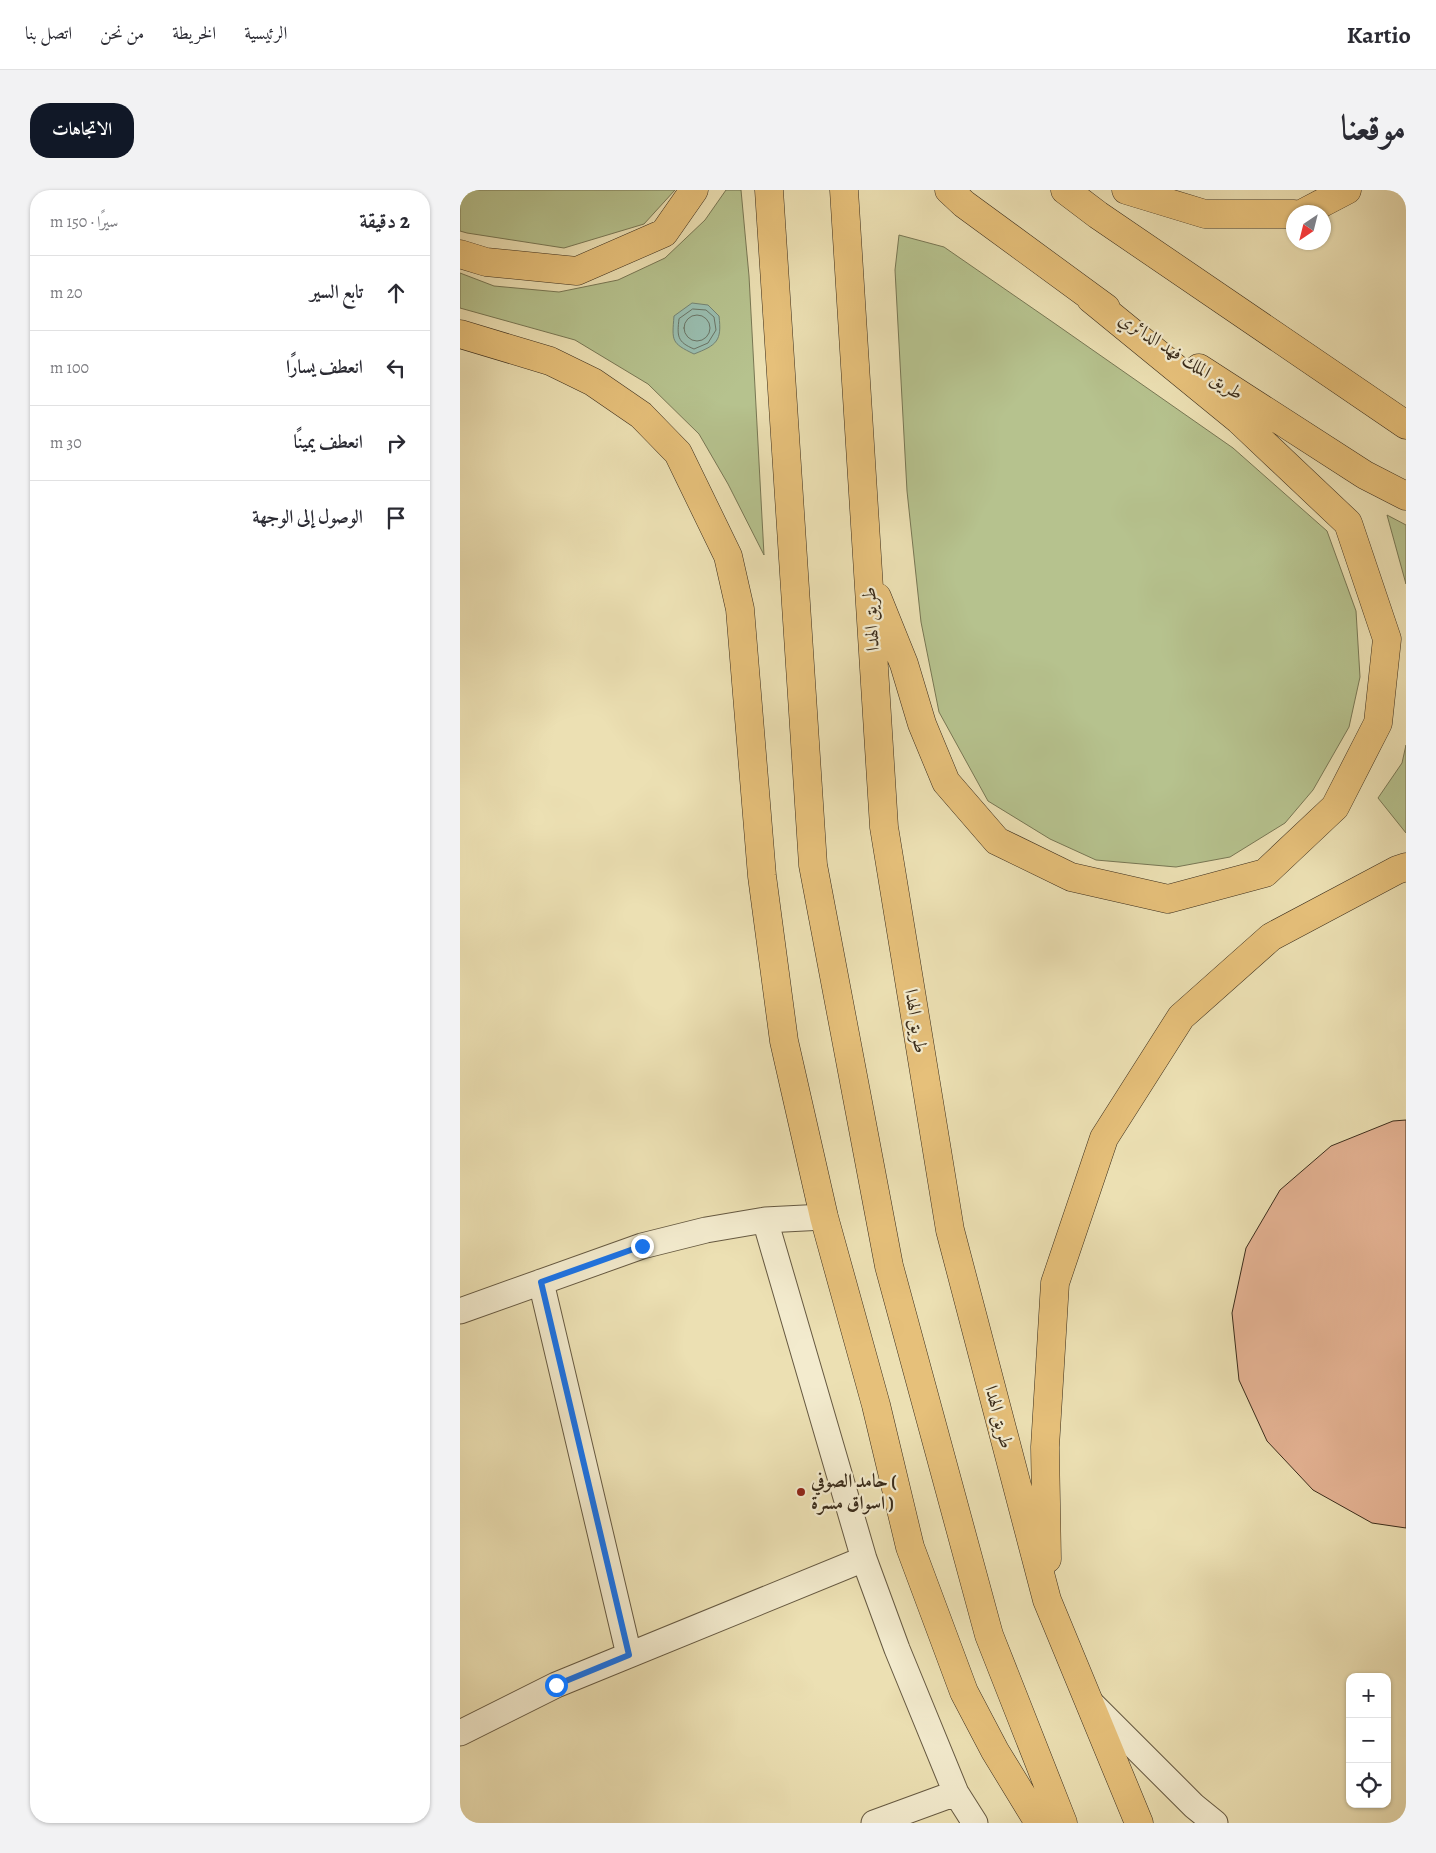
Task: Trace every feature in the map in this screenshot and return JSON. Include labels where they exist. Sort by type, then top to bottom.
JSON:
[{"type":"highway","points":[[460,254],[486,262],[577,271],[664,233],[694,190]]},
{"type":"highway","points":[[768,190],[813,865],[889,1266],[989,1635],[1063,1823]]},
{"type":"highway","name":"طريق الهدا","points":[[844,190],[884,827],[950,1230],[1047,1600],[1139,1823]]},
{"type":"highway","points":[[1065,190],[1106,220],[1406,424]]},
{"type":"highway","points":[[1126,190],[1205,214],[1286,214]]},
{"type":"highway","points":[[1319,205],[1347,190]]},
{"type":"highway","name":"طريق الملك فهد الدائري","points":[[956,197],[1091,299],[1365,475],[1406,496]]},
{"type":"highway","points":[[868,574],[904,664],[922,724],[946,782],[997,841],[1005,845],[1071,877],[1168,899],[1265,873],[1335,807],[1378,723],[1387,639],[1348,523],[1239,420],[1091,299]]},
{"type":"highway","points":[[460,334],[550,361],[592,382],[641,414],[678,453],[728,556],[740,609],[762,876],[784,1041],[824,1217],[876,1405],[910,1547],[964,1692],[995,1751],[1039,1823]]},
{"type":"highway","points":[[1047,1600],[1046,1447],[1055,1283],[1104,1138],[1181,1018],[1271,937],[1406,867]]},
{"type":"street","points":[[460,1311],[642,1246],[706,1230],[765,1220],[824,1217]]},
{"type":"street","points":[[765,1220],[864,1559],[897,1649],[956,1794],[975,1823]]},
{"type":"street","points":[[541,1282],[629,1655]]},
{"type":"street","points":[[460,1733],[556,1685],[864,1559]]},
{"type":"street","points":[[1088,1700],[1194,1806],[1215,1823]]},
{"type":"street","points":[[874,1823],[956,1794]]},
{"type":"green space","points":[[460,190],[675,190],[644,224],[564,248],[460,231]]},
{"type":"green space","points":[[726,190],[741,190],[749,276],[764,555],[728,484],[699,434],[648,384],[575,340],[460,308],[460,273],[494,286],[559,292],[618,280],[665,258],[705,220]]},
{"type":"green space","points":[[899,235],[944,247],[1054,323],[1233,448],[1327,531],[1356,611],[1360,677],[1349,727],[1313,790],[1285,823],[1230,857],[1176,867],[1096,860],[1050,839],[988,801],[939,712],[921,622],[907,491],[895,270]]},
{"type":"green space","points":[[1387,515],[1406,525],[1406,584]]},
{"type":"green space","points":[[1406,745],[1406,833],[1378,798],[1402,763]]},
{"type":"water","points":[[692,303],[708,305],[719,316],[720,324],[718,337],[713,345],[694,354],[677,344],[673,336],[674,316]]},
{"type":"building","points":[[1406,1120],[1406,1528],[1372,1523],[1313,1490],[1267,1441],[1239,1380],[1232,1313],[1246,1248],[1280,1190],[1331,1146],[1393,1121]]},
{"type":"place","name":"حامد الصوفي ( اسواق مسرة )","points":[[801,1492]]},
{"type":"route","points":[[556,1685],[629,1655],[541,1282],[642,1246]]}]
